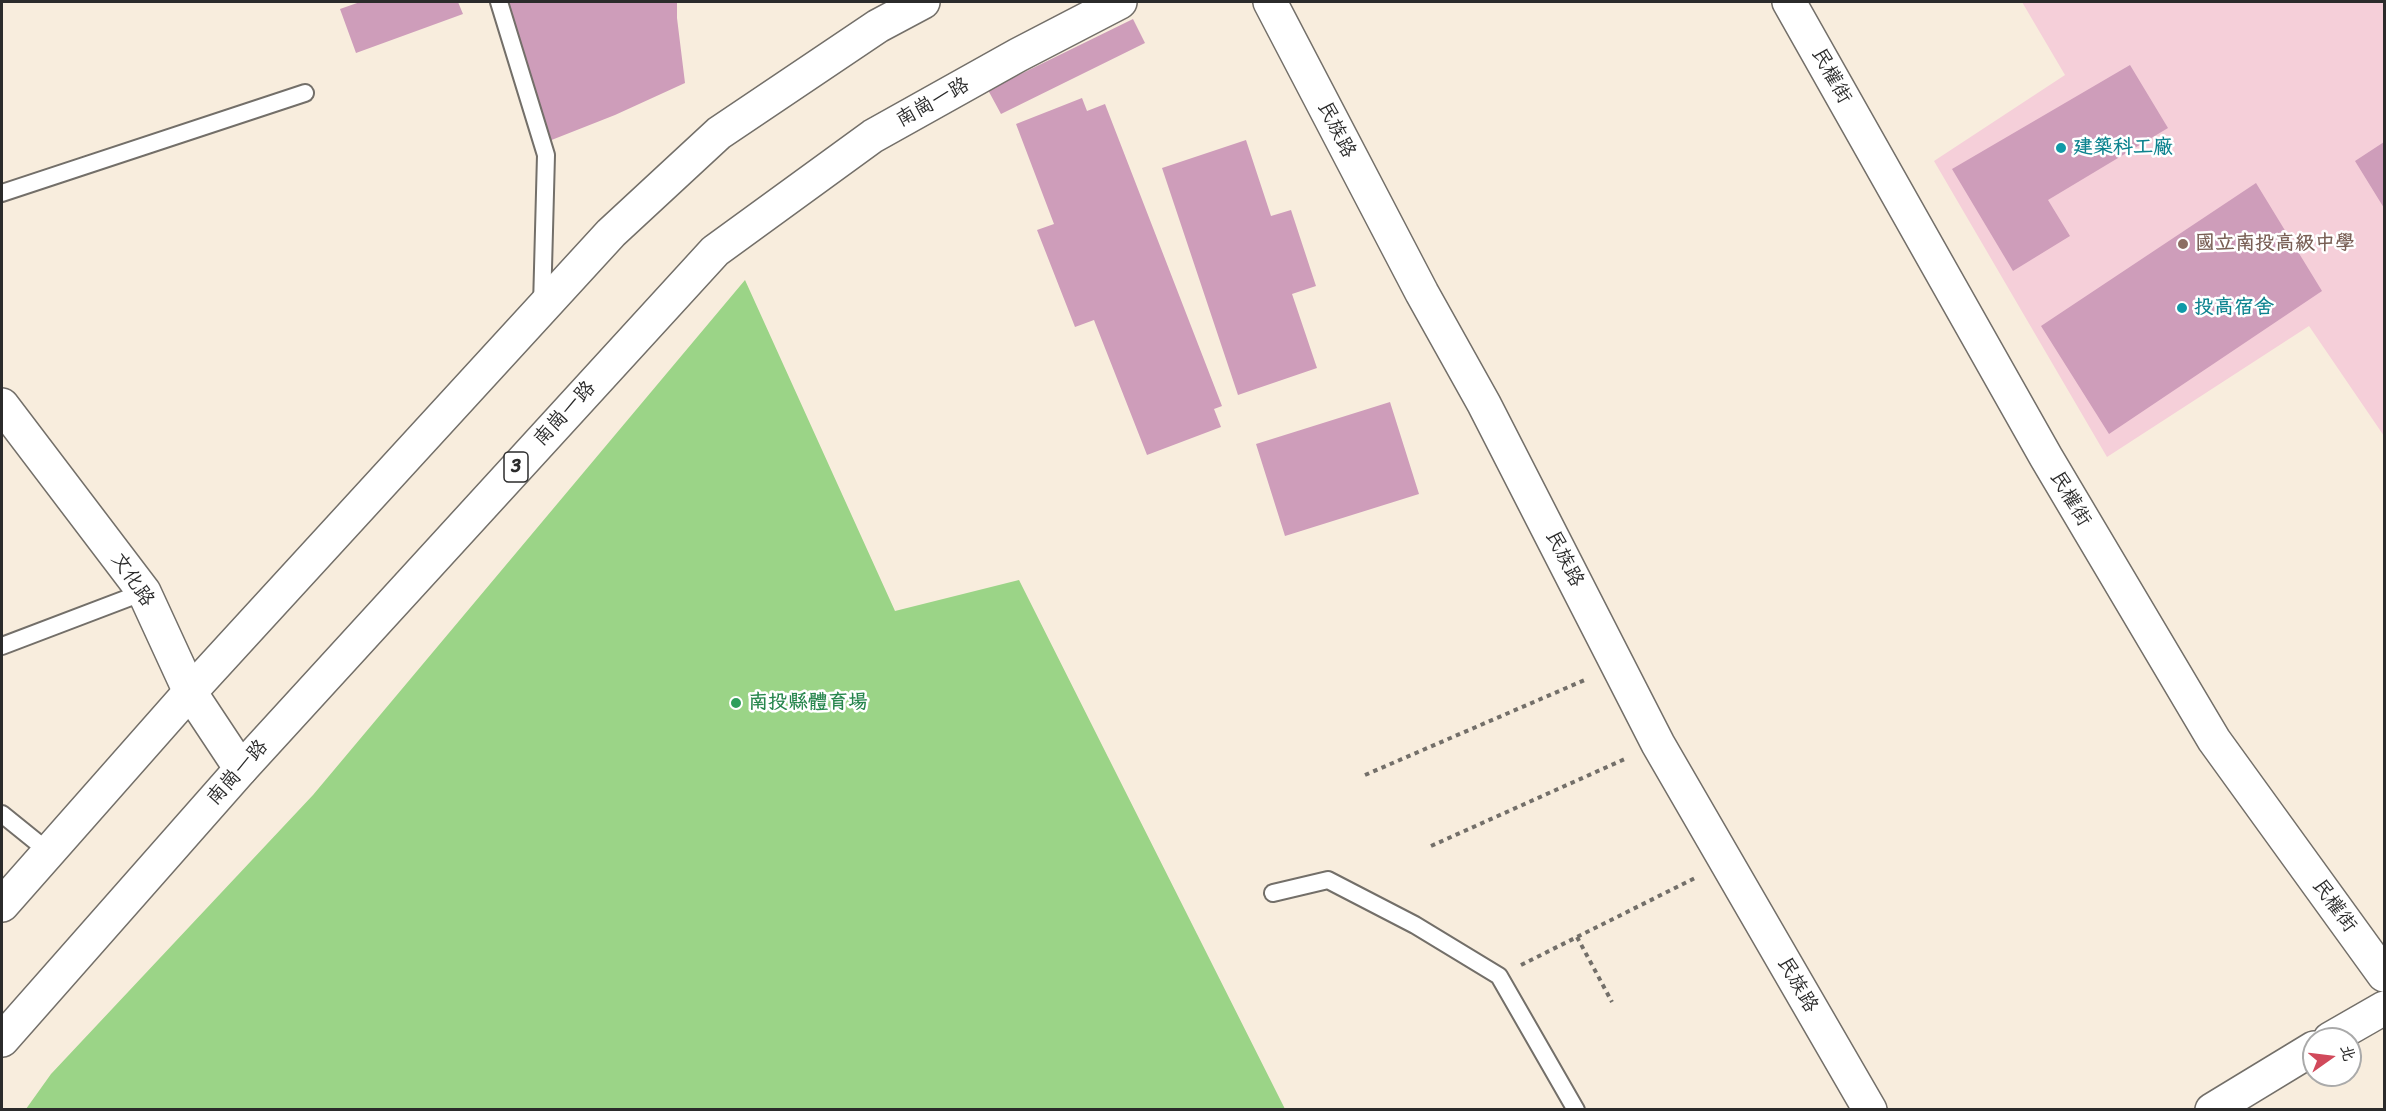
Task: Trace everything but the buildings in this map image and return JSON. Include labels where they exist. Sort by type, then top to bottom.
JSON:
[{"type":"main road","points":[[2,905],[190,692],[611,233],[718,133],[878,26],[923,2]]},
{"type":"main road","name":"南崗一路","points":[[2,1040],[241,769],[715,251],[873,136],[1018,55],[1120,2]]},
{"type":"main road","name":"民族路","points":[[1270,2],[1416,283],[1484,404],[1658,744],[1870,1110]]},
{"type":"main road","name":"民權街","points":[[1789,2],[2046,457],[2214,740],[2385,975]]},
{"type":"main road","name":"文化路","points":[[2,405],[144,592],[190,692],[241,769]]},
{"type":"main road","points":[[2351,1027],[2385,1008]]},
{"type":"main road","points":[[2212,1110],[2302,1055]]},
{"type":"lane","points":[[500,2],[546,155],[542,308]]},
{"type":"lane","points":[[2,193],[305,93]]},
{"type":"lane","points":[[2,646],[144,592]]},
{"type":"lane","points":[[2,814],[49,852]]},
{"type":"lane","points":[[1274,893],[1328,880],[1415,925],[1499,976],[1576,1110]]},
{"type":"path","points":[[1365,775],[1617,667]]},
{"type":"path","points":[[1431,846],[1658,744]]},
{"type":"path","points":[[1499,976],[1726,863]]},
{"type":"path","points":[[1577,937],[1612,1002]]},
{"type":"shaded area","name":"國立南投高級中學","points":[[2022,2],[2384,2],[2384,436],[2309,326],[2107,457],[1934,161],[2065,75]]},
{"type":"green space","name":"南投縣體育場","points":[[745,280],[895,611],[1019,580],[1285,1109],[26,1109],[51,1074],[313,795]]},
{"type":"place","name":"建築科工廠","points":[[2061,148]]},
{"type":"place","name":"國立南投高級中學","points":[[2183,244]]},
{"type":"place","name":"投高宿舍","points":[[2182,308]]},
{"type":"place","name":"南投縣體育場","points":[[736,703]]}]
